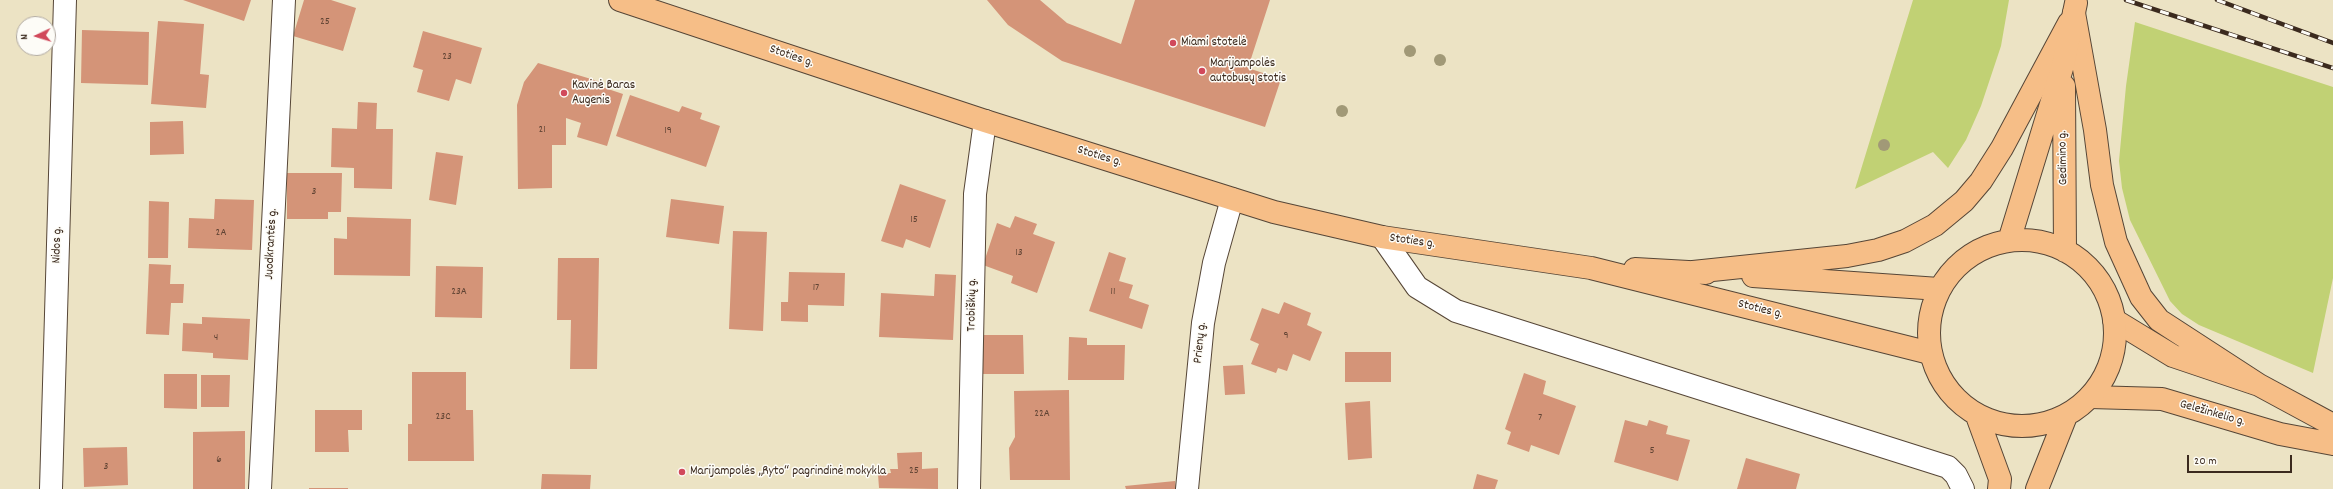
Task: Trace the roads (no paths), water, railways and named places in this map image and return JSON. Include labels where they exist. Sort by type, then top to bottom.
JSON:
[{"type":"main road","name":"Stoties g.","points":[[620,0],[985,121],[1274,212],[1382,237],[1591,268],[1930,353]]},
{"type":"main road","name":"Gedimino g.","points":[[2009,241],[2064,65],[2075,8]]},
{"type":"main road","points":[[1693,272],[1863,253],[1905,241],[1935,225],[1964,201],[1981,181],[2002,148],[2075,8]]},
{"type":"main road","points":[[2075,8],[2095,130],[2102,185],[2116,242],[2141,297],[2159,320],[2259,384],[2333,425]]},
{"type":"main road","name":"Gedimino g.","points":[[2064,65],[2065,251]]},
{"type":"main road","points":[[2009,241],[2038,241],[2065,251],[2089,268],[2105,292],[2114,320],[2114,348],[2106,374],[2090,397],[2066,416],[2037,426],[2007,426],[1977,416],[1956,400],[1939,378],[1930,353],[1929,320],[1939,289],[1957,266],[1981,249],[2009,241]]},
{"type":"main road","name":"Stoties g.","points":[[1591,268],[1693,272],[1939,289]]},
{"type":"main road","points":[[2114,320],[2174,356],[2259,384]]},
{"type":"main road","name":"Geležinkelio g.","points":[[2090,397],[2162,399],[2280,434],[2333,444]]},
{"type":"main road","points":[[1977,416],[2000,479],[1999,489]]},
{"type":"main road","points":[[2037,489],[2066,416]]},
{"type":"street","name":"Nidos g.","points":[[51,489],[65,0]]},
{"type":"street","name":"Juodkrantės g.","points":[[260,489],[284,0]]},
{"type":"street","name":"Trobiškių g.","points":[[969,489],[975,194],[985,121]]},
{"type":"street","name":"Prienų g.","points":[[1187,489],[1203,323],[1214,263],[1232,199]]},
{"type":"street","points":[[1382,237],[1417,287],[1456,311],[1948,467],[1956,475],[1963,489]]},
{"type":"railway","points":[[2126,0],[2333,68]]},
{"type":"railway","points":[[2217,0],[2333,43]]},
{"type":"place","name":"Miami stotelė","points":[[1173,43]]},
{"type":"place","name":"Marijampolės autobusų stotis","points":[[1202,71]]},
{"type":"place","name":"Kavinė Baras Augenis","points":[[564,93]]},
{"type":"place","name":"Marijampolės „Ryto“ pagrindinė mokykla","points":[[682,472]]}]
